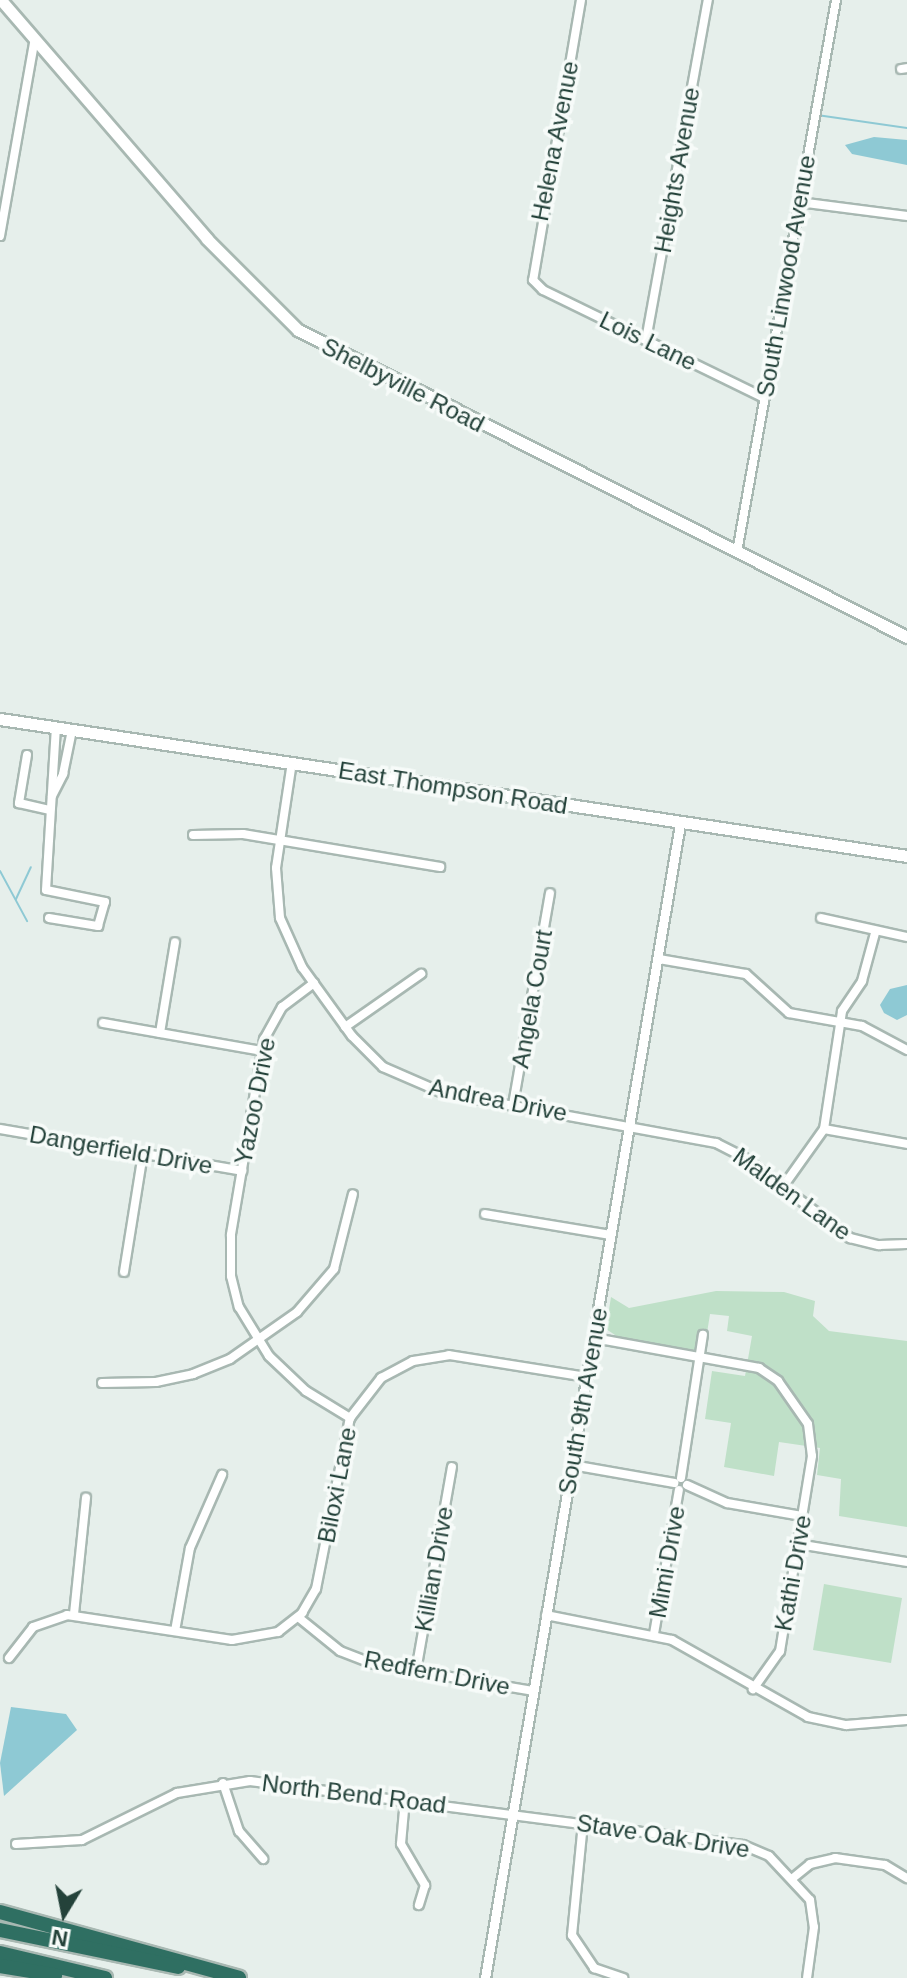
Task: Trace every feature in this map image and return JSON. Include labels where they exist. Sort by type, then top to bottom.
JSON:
[{"type":"highway","points":[[0,1912],[238,1978]]},
{"type":"highway","points":[[0,1930],[238,1978]]},
{"type":"highway","points":[[0,1953],[105,1978]]},
{"type":"highway","points":[[0,1966],[76,1978]]},
{"type":"main road","name":"Shelbyville Road","points":[[1,0],[34,43],[259,296],[298,330],[907,637]]},
{"type":"main road","name":"East Thompson Road","points":[[0,719],[907,856]]},
{"type":"street","name":"Helena Avenue","points":[[534,281],[531,268],[581,0]]},
{"type":"street","name":"Heights Avenue","points":[[646,340],[708,0]]},
{"type":"street","name":"South Linwood Avenue","points":[[737,552],[836,0]]},
{"type":"street","points":[[0,236],[34,43]]},
{"type":"street","points":[[799,202],[907,216]]},
{"type":"street","name":"Lois Lane","points":[[534,281],[764,398]]},
{"type":"street","points":[[49,918],[98,926],[105,902],[46,890],[56,728]]},
{"type":"street","points":[[52,797],[63,774],[72,730]]},
{"type":"street","points":[[27,755],[19,803],[50,810]]},
{"type":"street","points":[[292,762],[276,889],[280,918],[295,955],[314,983]]},
{"type":"street","name":"South 9th Avenue","points":[[485,1978],[680,824]]},
{"type":"street","points":[[193,835],[243,834],[440,867]]},
{"type":"street","name":"Angela Court","points":[[513,1105],[550,893]]},
{"type":"street","points":[[821,918],[875,933],[907,937]]},
{"type":"street","points":[[782,1188],[824,1129],[840,1022],[868,958],[875,933]]},
{"type":"street","points":[[160,1033],[175,942]]},
{"type":"street","points":[[659,959],[746,974],[789,1013],[872,1030],[907,1050]]},
{"type":"street","points":[[345,1027],[421,974]]},
{"type":"street","name":"Andrea Drive","points":[[314,983],[369,1055],[405,1080],[513,1105],[630,1124]]},
{"type":"street","name":"Yazoo Drive","points":[[314,983],[277,1012],[262,1051],[231,1235],[231,1276],[239,1307],[258,1342],[290,1377],[350,1418]]},
{"type":"street","points":[[103,1023],[262,1051]]},
{"type":"street","name":"Malden Lane","points":[[630,1124],[725,1146],[850,1238],[879,1245],[907,1244]]},
{"type":"street","name":"Dangerfield Drive","points":[[0,1129],[242,1171]]},
{"type":"street","points":[[824,1129],[907,1144]]},
{"type":"street","points":[[124,1272],[143,1154]]},
{"type":"street","points":[[102,1383],[156,1382],[193,1374],[258,1342],[323,1287],[339,1255],[353,1194]]},
{"type":"street","points":[[485,1214],[611,1235]]},
{"type":"street","name":"Mimi Drive","points":[[654,1634],[703,1335]]},
{"type":"street","points":[[594,1338],[701,1356]]},
{"type":"street","name":"Biloxi Lane","points":[[298,1617],[319,1579],[350,1418],[381,1378],[435,1356],[587,1377]]},
{"type":"street","name":"Kathi Drive","points":[[701,1356],[747,1364],[772,1376],[805,1418],[813,1449],[780,1651],[753,1689]]},
{"type":"street","name":"Mimi Drive","points":[[572,1465],[680,1484]]},
{"type":"street","name":"Killian Drive","points":[[416,1671],[452,1467]]},
{"type":"street","points":[[175,1631],[190,1548],[222,1475]]},
{"type":"street","points":[[680,1484],[727,1503],[802,1516]]},
{"type":"street","points":[[74,1614],[86,1498]]},
{"type":"street","points":[[798,1544],[907,1562]]},
{"type":"street","points":[[9,1658],[33,1627],[74,1614],[243,1641],[271,1635],[298,1617]]},
{"type":"street","points":[[546,1615],[654,1634],[689,1648],[788,1710],[825,1722],[869,1725],[907,1720]]},
{"type":"street","name":"Redfern Drive","points":[[298,1617],[340,1651],[374,1664],[533,1691]]},
{"type":"street","points":[[223,1783],[239,1831],[263,1859]]},
{"type":"street","name":"North Bend Road","points":[[16,1844],[82,1840],[167,1797],[223,1783],[294,1783],[512,1815]]},
{"type":"street","points":[[405,1799],[401,1844],[425,1885],[419,1905]]},
{"type":"street","name":"Stave Oak Drive","points":[[512,1815],[752,1847],[793,1878],[813,1911],[807,1978]]},
{"type":"street","points":[[583,1823],[571,1920],[574,1942],[594,1968],[623,1978]]},
{"type":"street","points":[[793,1878],[810,1864],[835,1858],[885,1865],[907,1878]]},
{"type":"green space","points":[[716,1291],[784,1292],[815,1301],[813,1316],[829,1331],[907,1341],[907,1527],[839,1516],[841,1479],[817,1475],[820,1448],[779,1442],[774,1476],[724,1467],[731,1423],[705,1419],[712,1371],[745,1376],[752,1336],[727,1331],[729,1316],[710,1314],[704,1352],[618,1337],[606,1329],[611,1297],[629,1308]]},
{"type":"green space","points":[[824,1584],[902,1598],[891,1663],[813,1650]]},
{"type":"water","points":[[874,137],[907,140],[907,165],[852,154],[845,145]]},
{"type":"water","points":[[907,985],[907,1015],[897,1020],[884,1013],[880,1005],[890,989]]},
{"type":"water","points":[[11,1707],[66,1714],[77,1730],[4,1796],[0,1763]]},
{"type":"waterway","points":[[817,115],[907,128]]},
{"type":"waterway","points":[[16,899],[31,867]]},
{"type":"waterway","points":[[0,871],[27,921]]}]
